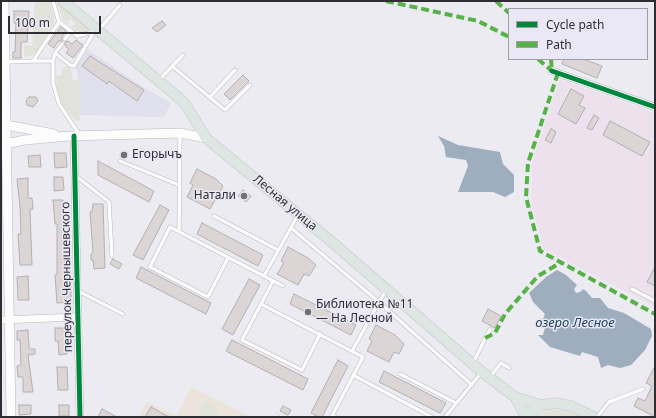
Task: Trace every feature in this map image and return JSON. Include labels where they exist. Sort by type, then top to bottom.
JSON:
[{"type":"main road","points":[[4,1],[5,320],[10,417]]},
{"type":"main road","name":"Лесная улица","points":[[63,1],[96,32],[159,81],[186,105],[206,138],[299,214],[486,375],[515,397],[541,405],[555,403],[571,406],[594,417]]},
{"type":"main road","points":[[4,124],[26,130],[74,136]]},
{"type":"main road","points":[[4,145],[25,140],[74,136],[180,133],[206,138]]},
{"type":"main road","name":"Лесная улица","points":[[515,397],[527,417]]},
{"type":"main road","points":[[527,417],[534,409],[541,405]]},
{"type":"street","points":[[552,71],[655,108]]},
{"type":"street","name":"переулок Чернышевского","points":[[74,136],[80,417]]},
{"type":"street","points":[[5,320],[77,317]]},
{"type":"lane","points":[[53,1],[59,22],[77,36],[96,32]]},
{"type":"lane","points":[[55,53],[70,65],[74,66],[96,32],[120,5]]},
{"type":"lane","points":[[33,61],[59,22]]},
{"type":"lane","points":[[65,39],[71,31]]},
{"type":"lane","points":[[62,44],[55,53],[53,61],[53,83],[59,104],[74,136]]},
{"type":"lane","points":[[159,81],[183,55]]},
{"type":"lane","points":[[3,64],[53,61]]},
{"type":"lane","points":[[172,66],[225,110],[250,85]]},
{"type":"lane","points":[[210,97],[235,70]]},
{"type":"lane","points":[[179,232],[178,185],[180,133]]},
{"type":"lane","points":[[120,161],[178,185]]},
{"type":"lane","points":[[75,175],[109,202],[112,256]]},
{"type":"lane","points":[[264,276],[299,214]]},
{"type":"lane","points":[[214,216],[278,250]]},
{"type":"lane","points":[[228,258],[208,297],[150,267],[170,226],[283,286]]},
{"type":"lane","points":[[291,228],[379,302],[472,385]]},
{"type":"lane","points":[[273,281],[242,340],[302,370],[320,334]]},
{"type":"lane","points":[[352,351],[386,289]]},
{"type":"lane","points":[[632,289],[655,301]]},
{"type":"lane","points":[[77,290],[123,314]]},
{"type":"lane","points":[[261,304],[363,357],[332,416],[335,417]]},
{"type":"lane","points":[[472,364],[490,330]]},
{"type":"lane","points":[[445,417],[472,385],[501,363],[509,368]]},
{"type":"lane","points":[[400,374],[456,403]]},
{"type":"lane","points":[[353,376],[432,417]]},
{"type":"lane","points":[[597,417],[608,402],[643,389]]},
{"type":"path","points":[[275,412],[281,417]]},
{"type":"shaded area","points":[[35,1],[49,1],[54,16],[54,24],[36,52],[31,56],[24,57],[24,45],[32,46]]},
{"type":"shaded area","points":[[56,1],[88,27],[88,30],[79,32],[70,26],[73,26],[75,23],[70,19],[68,22],[69,25],[63,20]]},
{"type":"shaded area","points":[[87,49],[144,88],[171,103],[164,117],[80,115],[79,80],[76,67]]},
{"type":"shaded area","points":[[67,66],[70,68],[73,80],[79,80],[80,121],[76,121],[72,117],[62,104],[57,92],[56,76],[62,75],[62,69]]},
{"type":"shaded area","points":[[560,79],[655,113],[655,307],[544,249],[532,205],[532,164]]},
{"type":"shaded area","points":[[191,387],[251,417],[139,417],[147,401],[177,416]]},
{"type":"shaded area","points":[[205,401],[219,409],[215,417],[197,417]]},
{"type":"shaded area","points":[[550,409],[568,411],[581,417],[536,417],[543,411]]},
{"type":"water","points":[[438,136],[458,145],[500,152],[503,164],[514,175],[514,192],[505,197],[493,192],[458,192],[468,166],[466,160],[446,157],[444,146]]},
{"type":"water","name":"озеро Лесное","points":[[557,270],[566,275],[577,285],[574,289],[576,293],[583,289],[592,298],[600,298],[608,308],[624,313],[651,329],[652,336],[645,350],[631,365],[620,368],[608,365],[601,368],[598,357],[582,352],[580,356],[550,347],[538,335],[543,335],[545,327],[543,319],[545,314],[533,302],[529,293],[546,277]]},
{"type":"building","points":[[14,11],[29,11],[27,42],[21,42],[21,58],[13,58],[13,52],[15,52],[16,23],[14,23]]},
{"type":"building","points":[[162,21],[166,25],[157,32],[152,28]]},
{"type":"building","points":[[61,27],[66,31],[62,37],[62,41],[58,41],[54,48],[48,44]]},
{"type":"building","points":[[76,40],[83,45],[73,58],[66,53],[69,49],[65,46],[65,42],[68,41],[72,44]]},
{"type":"building","points":[[90,56],[144,90],[137,101],[109,81],[107,84],[82,66]]},
{"type":"building","points":[[564,60],[586,60],[602,66],[597,78],[562,64]]},
{"type":"building","points":[[243,75],[249,81],[230,100],[224,94]]},
{"type":"building","points":[[571,89],[584,96],[579,105],[585,108],[576,124],[558,114]]},
{"type":"building","points":[[29,97],[36,97],[38,101],[33,107],[27,105],[26,101]]},
{"type":"building","points":[[594,115],[599,118],[592,130],[587,128]]},
{"type":"building","points":[[610,121],[650,142],[642,156],[603,135]]},
{"type":"building","points":[[551,129],[556,132],[551,143],[545,140]]},
{"type":"building","name":"Егорычъ","points":[[122,151],[126,151],[128,155],[126,159],[122,159],[120,157],[120,153]]},
{"type":"building","points":[[54,153],[66,153],[67,167],[55,168]]},
{"type":"building","points":[[40,155],[41,167],[29,167],[28,156]]},
{"type":"building","points":[[98,161],[154,191],[149,202],[98,175]]},
{"type":"building","points":[[197,169],[216,179],[223,186],[210,209],[187,197],[193,185],[190,183]]},
{"type":"building","points":[[54,177],[63,177],[64,190],[54,191]]},
{"type":"building","points":[[28,178],[28,198],[32,198],[33,209],[30,209],[32,265],[20,265],[18,234],[21,234],[17,179]]},
{"type":"building","name":"Натали","points":[[243,190],[251,196],[246,202],[238,196]]},
{"type":"building","points":[[53,200],[63,200],[65,274],[67,274],[67,287],[71,287],[71,302],[57,303],[55,275],[57,274],[57,224],[55,224]]},
{"type":"building","points":[[93,204],[103,204],[105,268],[94,269],[93,260],[91,260],[91,254],[93,252],[90,212],[92,212]]},
{"type":"building","points":[[160,205],[169,210],[143,260],[133,255]]},
{"type":"building","points":[[202,223],[263,255],[258,266],[197,234]]},
{"type":"building","points":[[288,247],[308,258],[316,265],[309,276],[304,274],[298,285],[277,274],[284,263],[281,261]]},
{"type":"building","points":[[113,259],[122,264],[119,269],[110,264]]},
{"type":"building","points":[[141,267],[211,303],[206,314],[136,278]]},
{"type":"building","points":[[655,267],[655,286],[647,282]]},
{"type":"building","points":[[28,276],[29,300],[18,300],[17,277]]},
{"type":"building","points":[[249,279],[260,285],[233,335],[222,329]]},
{"type":"building","points":[[294,294],[356,325],[351,335],[290,304]]},
{"type":"building","points":[[488,309],[501,316],[495,328],[482,321]]},
{"type":"building","points":[[376,325],[395,335],[404,344],[399,354],[394,352],[389,362],[367,351],[372,341],[369,339]]},
{"type":"building","points":[[55,328],[66,328],[67,354],[59,355],[58,341],[55,341]]},
{"type":"building","points":[[28,330],[29,347],[30,349],[35,349],[35,354],[28,355],[33,392],[23,392],[23,377],[18,377],[17,366],[21,365],[20,340],[17,340],[17,331]]},
{"type":"building","points":[[232,340],[308,379],[303,390],[226,351]]},
{"type":"building","points":[[338,360],[348,366],[322,417],[319,417],[311,413]]},
{"type":"building","points":[[655,366],[655,417],[634,406],[638,398],[645,401],[652,386],[646,383]]},
{"type":"building","points":[[57,367],[67,367],[68,390],[58,390]]},
{"type":"building","points":[[384,371],[446,403],[440,413],[379,382]]},
{"type":"building","points":[[19,405],[31,405],[31,414],[19,415]]},
{"type":"building","points":[[59,405],[69,405],[69,416],[59,416]]},
{"type":"building","points":[[283,406],[291,410],[288,415],[280,411]]},
{"type":"building","points":[[151,407],[169,417],[145,417]]},
{"type":"building","points":[[102,409],[117,417],[98,417]]},
{"type":"marked path","points":[[386,1],[478,21],[508,36]]},
{"type":"marked path","points":[[496,1],[508,12]]},
{"type":"marked path","points":[[539,60],[552,71]]},
{"type":"marked path","points":[[551,60],[552,71]]},
{"type":"marked path","points":[[558,73],[528,163],[526,197],[540,251],[655,314]]},
{"type":"marked path","points":[[485,338],[495,333],[505,314],[538,276],[560,263]]},
{"type":"cycle path","points":[[552,71],[655,107]]},
{"type":"cycle path","points":[[74,136],[80,417]]},
{"type":"place","name":"Егорычъ","points":[[124,155]]},
{"type":"place","name":"Натали","points":[[244,196]]},
{"type":"place","name":"Библиотека №11 — На Лесной","points":[[308,312]]}]
